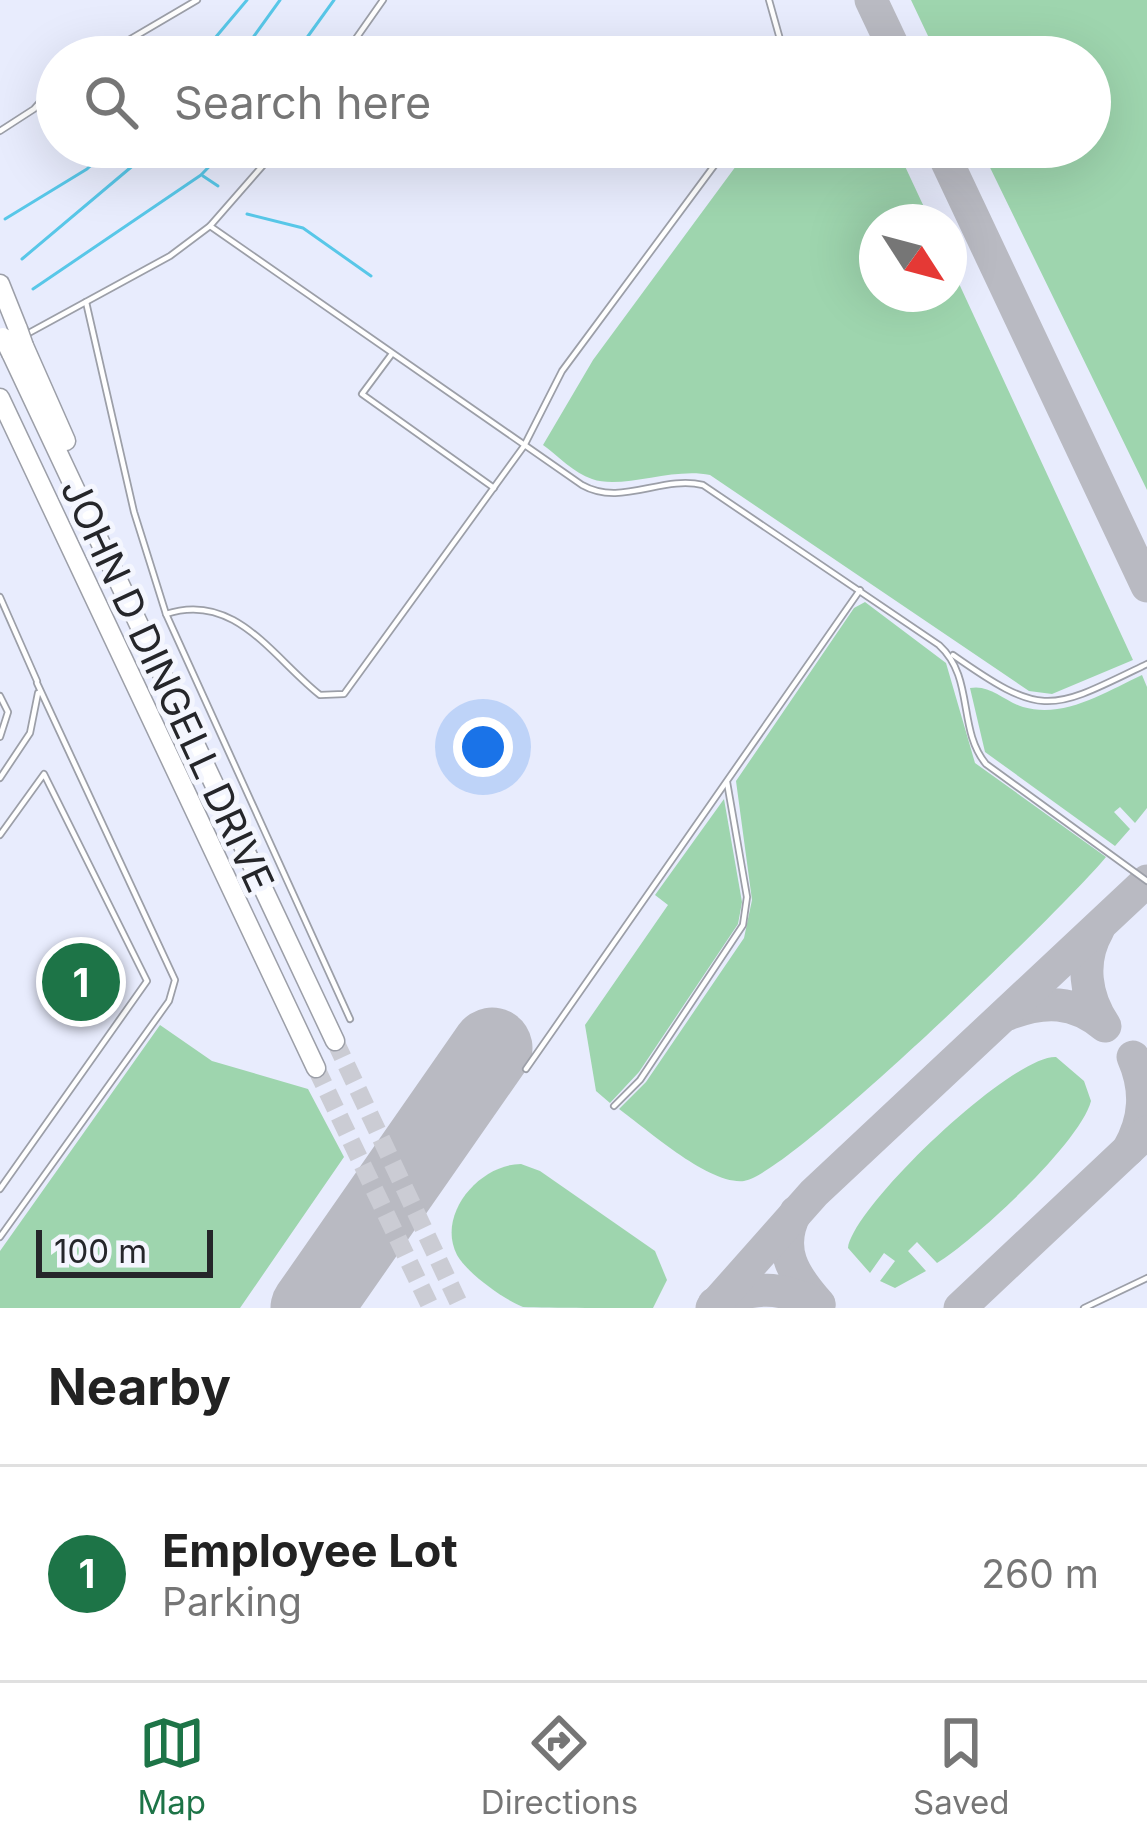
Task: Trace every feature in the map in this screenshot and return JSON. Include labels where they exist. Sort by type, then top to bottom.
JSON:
[{"type":"highway","name":"JOHN D DINGELL DRIVE","points":[[0,284],[9,341],[335,1041]]},
{"type":"highway","name":"JOHN D DINGELL DRIVE","points":[[0,398],[316,1068]]},
{"type":"lane","points":[[136,36],[197,0]]},
{"type":"lane","points":[[357,36],[382,0]]},
{"type":"lane","points":[[769,0],[778,36]]},
{"type":"lane","points":[[0,131],[36,107]]},
{"type":"lane","points":[[9,341],[170,256],[210,226],[261,168]]},
{"type":"lane","points":[[166,614],[191,608],[236,619],[314,690],[335,698],[350,688],[524,446],[562,371],[712,168]]},
{"type":"lane","points":[[210,226],[582,485],[604,494],[679,482],[703,485],[1005,692],[1036,703],[1065,702],[1147,664]]},
{"type":"lane","points":[[86,302],[134,512],[166,614],[350,1019]]},
{"type":"lane","points":[[392,353],[362,394],[494,488]]},
{"type":"lane","points":[[526,1069],[860,590]]},
{"type":"lane","points":[[0,597],[175,980],[169,1001],[0,1237]]},
{"type":"lane","points":[[939,645],[960,674],[972,737],[986,764],[1147,881]]},
{"type":"lane","points":[[0,778],[37,718],[37,683]]},
{"type":"lane","points":[[0,696],[8,712],[0,737]]},
{"type":"lane","points":[[0,835],[44,774],[147,981],[0,1189]]},
{"type":"lane","points":[[614,1106],[640,1080],[743,925],[747,897],[727,782]]},
{"type":"lane","points":[[1084,1308],[1147,1278]]},
{"type":"shaded area","points":[[0,0],[1147,0],[1147,1308],[0,1308]]},
{"type":"green space","points":[[911,0],[1147,0],[1147,490],[990,168],[1111,168],[1111,36],[928,36]]},
{"type":"green space","points":[[735,168],[906,168],[923,204],[859,204],[859,312],[967,312],[967,301],[1133,660],[1052,694],[1029,691],[710,475],[604,482],[579,473],[543,445],[593,360]]},
{"type":"green space","points":[[865,602],[946,663],[975,763],[1106,857],[868,1089],[771,1168],[744,1181],[730,1180],[679,1154],[619,1109],[646,1082],[744,938],[752,900],[736,781],[854,608]]},
{"type":"green space","points":[[1142,675],[1147,687],[1147,808],[1135,823],[1120,807],[1114,812],[1130,829],[1115,846],[985,752],[970,688],[991,691],[1023,707],[1054,709],[1084,702]]},
{"type":"green space","points":[[724,799],[742,902],[738,924],[639,1072],[610,1103],[596,1091],[585,1025],[668,905],[655,895]]},
{"type":"green space","points":[[160,1025],[212,1061],[308,1089],[344,1157],[240,1308],[0,1308],[0,1251]]},
{"type":"green space","points":[[1056,1057],[1084,1081],[1091,1101],[1068,1141],[1000,1212],[937,1263],[917,1242],[908,1251],[926,1271],[895,1288],[880,1281],[895,1261],[884,1253],[870,1273],[848,1248],[877,1200],[972,1105],[1035,1063]]},
{"type":"green space","points":[[521,1164],[540,1171],[655,1251],[667,1280],[653,1308],[523,1307],[469,1270],[452,1239],[457,1208],[491,1172]]},
{"type":"waterway","points":[[217,36],[247,0]]},
{"type":"waterway","points":[[254,36],[280,0]]},
{"type":"waterway","points":[[308,36],[334,0]]},
{"type":"waterway","points":[[5,219],[88,168]]},
{"type":"waterway","points":[[22,259],[130,168]]},
{"type":"waterway","points":[[33,289],[208,168]]},
{"type":"waterway","points":[[203,176],[218,186]]},
{"type":"waterway","points":[[247,214],[303,228],[371,276]]},
{"type":"taxiway","points":[[871,0],[888,36]]},
{"type":"taxiway","points":[[950,168],[1147,586]]},
{"type":"taxiway","points":[[712,1308],[814,1193],[1147,881]]},
{"type":"taxiway","points":[[1008,1014],[1058,1005],[1082,1011],[1105,1026],[1087,979],[1098,930]]},
{"type":"taxiway","points":[[1128,1150],[1142,1104],[1133,1057]]},
{"type":"taxiway","points":[[960,1308],[1147,1132]]},
{"type":"taxiway","points":[[796,1212],[788,1250],[802,1283],[819,1304]]},
{"type":"taxiway","points":[[714,1304],[767,1290],[819,1305]]},
{"type":"runway","points":[[311,1308],[492,1048]]},
{"type":"tunnel","points":[[335,1041],[461,1308]]},
{"type":"tunnel","points":[[316,1068],[431,1308]]},
{"type":"place","name":"Employee Lot","points":[[81,982]]}]
